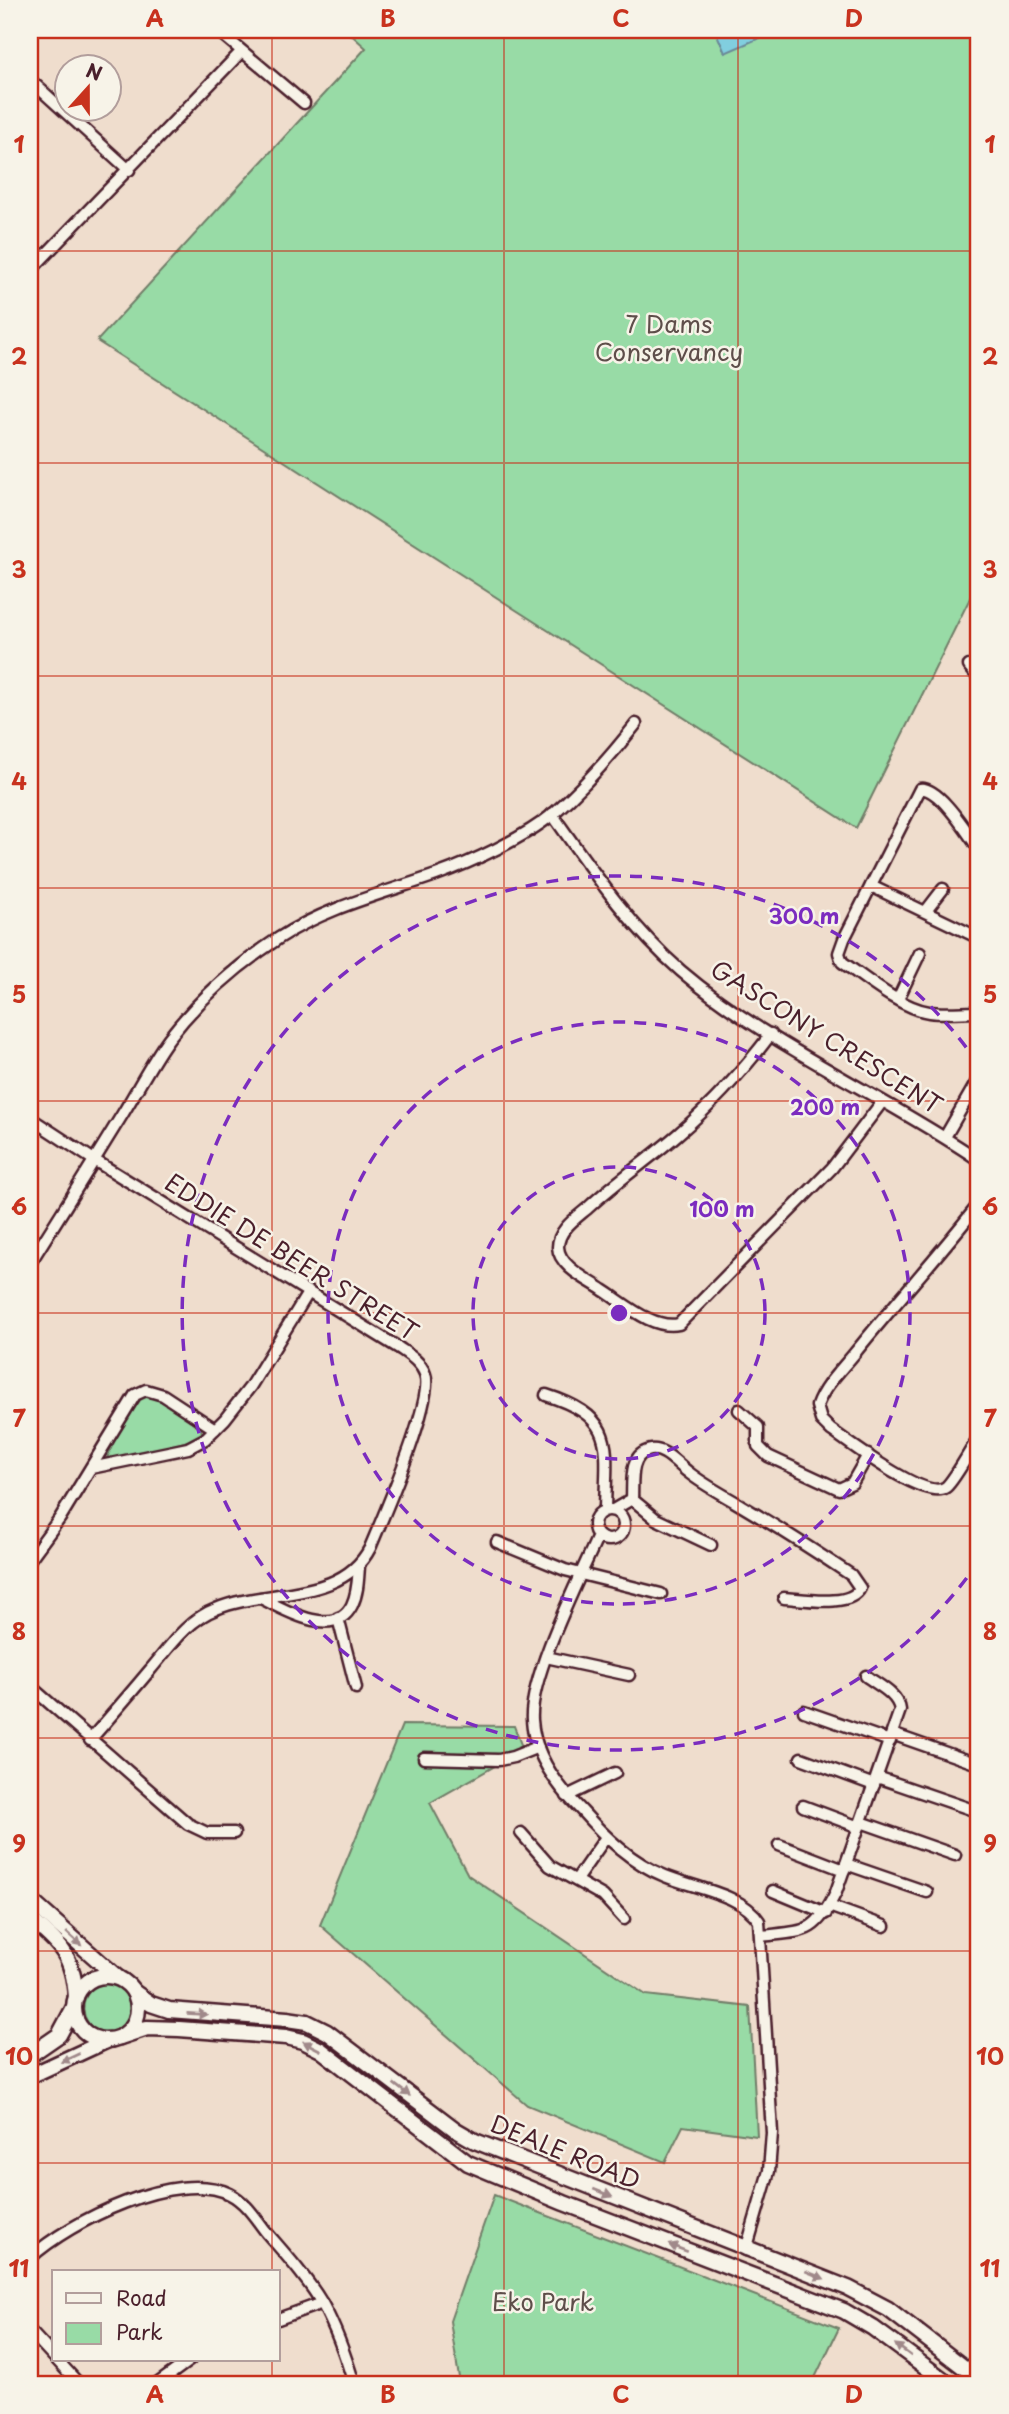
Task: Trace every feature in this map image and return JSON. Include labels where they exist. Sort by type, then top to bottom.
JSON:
[{"type":"street","points":[[217,30],[304,103]]},
{"type":"street","points":[[30,271],[241,52]]},
{"type":"street","points":[[30,80],[130,170]]},
{"type":"street","points":[[969,666],[979,678]]},
{"type":"street","points":[[30,1263],[168,1040],[199,1003],[281,937],[346,904],[434,876],[474,859],[552,814],[612,755],[636,724]]},
{"type":"street","points":[[979,849],[940,798],[930,789],[923,788],[915,798],[844,939],[840,958],[898,999],[929,1012],[979,1012]]},
{"type":"street","name":"GASCONY CRESCENT","points":[[552,814],[605,888],[655,946],[707,992],[882,1102],[946,1137],[979,1160]]},
{"type":"street","points":[[871,886],[979,938]]},
{"type":"street","points":[[926,911],[943,889]]},
{"type":"street","points":[[898,999],[920,953]]},
{"type":"street","points":[[771,1034],[730,1086],[677,1135],[604,1193],[565,1229],[559,1239],[559,1253],[571,1268],[655,1322],[673,1326],[679,1324],[832,1168],[882,1102]]},
{"type":"street","points":[[946,1137],[979,1078]]},
{"type":"street","name":"EDDIE DE BEER STREET","points":[[30,1118],[399,1348],[420,1365],[426,1376],[426,1397],[419,1421],[370,1548],[359,1566]]},
{"type":"street","points":[[979,1204],[948,1245],[874,1329],[819,1400],[817,1413],[831,1430],[923,1488],[942,1489],[947,1485],[979,1437]]},
{"type":"street","points":[[91,1468],[188,1448],[205,1439],[250,1387],[308,1293]]},
{"type":"street","points":[[30,1559],[53,1529],[125,1409],[140,1391],[151,1390],[163,1395],[215,1429]]},
{"type":"street","points":[[546,1395],[567,1401],[603,1431],[609,1510]]},
{"type":"street","points":[[739,1410],[758,1427],[758,1446],[768,1456],[839,1489],[852,1483],[868,1455]]},
{"type":"street","points":[[632,1499],[634,1464],[638,1457],[644,1451],[653,1449],[664,1452],[713,1489],[851,1575],[860,1588],[856,1596],[845,1600],[783,1598]]},
{"type":"street","points":[[632,1499],[599,1513],[594,1525],[598,1536],[546,1657],[534,1695],[531,1719],[538,1747],[554,1778],[567,1796],[606,1837],[661,1874],[739,1901],[754,1913],[759,1921],[772,2098],[769,2171],[746,2249],[736,2265],[721,2265]]},
{"type":"street","points":[[632,1499],[656,1519],[710,1545]]},
{"type":"street","points":[[598,1536],[609,1541],[621,1536],[624,1531],[624,1519],[609,1510]]},
{"type":"street","points":[[497,1542],[565,1570],[661,1594]]},
{"type":"street","points":[[90,1740],[191,1623],[215,1609],[316,1587],[348,1574],[359,1566]]},
{"type":"street","points":[[261,1598],[305,1619],[324,1621],[338,1618],[349,1611],[353,1604],[359,1566]]},
{"type":"street","points":[[338,1618],[356,1688]]},
{"type":"street","points":[[546,1657],[629,1675]]},
{"type":"street","points":[[761,1936],[809,1928],[817,1924],[827,1910],[845,1867],[900,1710],[899,1703],[866,1676]]},
{"type":"street","points":[[30,1686],[188,1824],[206,1833],[234,1833]]},
{"type":"street","points":[[804,1711],[972,1762]]},
{"type":"street","points":[[424,1758],[499,1760],[538,1747]]},
{"type":"street","points":[[801,1758],[979,1812]]},
{"type":"street","points":[[567,1796],[615,1773]]},
{"type":"street","points":[[803,1806],[955,1855]]},
{"type":"street","points":[[521,1833],[550,1866],[603,1896],[624,1919]]},
{"type":"street","points":[[576,1880],[606,1837]]},
{"type":"street","points":[[779,1845],[927,1892]]},
{"type":"street","points":[[773,1891],[884,1926]]},
{"type":"street","points":[[30,1900],[134,1992],[138,2012],[130,2031],[115,2038],[99,2039],[81,2028],[76,2018],[75,1982],[66,1954],[53,1938],[30,1919]]},
{"type":"street","points":[[30,2055],[59,2035],[75,2002],[89,1982],[98,1978],[118,1979]]},
{"type":"street","name":"DEALE ROAD","points":[[134,1992],[151,2004],[185,2013],[307,2022],[327,2032],[456,2130],[475,2141],[809,2272],[867,2298],[888,2309],[971,2378]]},
{"type":"street","name":"DEALE ROAD","points":[[30,2076],[115,2038],[147,2028],[286,2037],[303,2041],[321,2050],[468,2163],[856,2317],[949,2384]]},
{"type":"street","points":[[564,2203],[573,2181]]},
{"type":"street","points":[[30,2258],[46,2243],[68,2230],[135,2199],[166,2190],[202,2186],[230,2194],[247,2207],[322,2303],[337,2334],[354,2384]]},
{"type":"street","points":[[746,2249],[753,2267],[767,2282]]},
{"type":"street","points":[[280,2318],[322,2303]]},
{"type":"street","points":[[30,2331],[52,2355]]},
{"type":"street","points":[[59,2362],[79,2384]]},
{"type":"street","points":[[157,2384],[187,2362]]},
{"type":"green space","name":"7 Dams Conservancy","points":[[346,30],[979,30],[979,580],[856,828],[97,341],[366,48]]},
{"type":"green space","points":[[144,1395],[154,1396],[201,1428],[202,1433],[195,1439],[111,1463],[107,1458],[114,1441]]},
{"type":"green space","points":[[402,1725],[514,1726],[523,1750],[430,1803],[468,1875],[646,1995],[750,2007],[757,2136],[683,2126],[665,2162],[527,2105],[320,1925]]},
{"type":"green space","points":[[104,1983],[121,1987],[127,1992],[132,2004],[127,2028],[110,2034],[93,2029],[83,2009],[90,1991]]},
{"type":"green space","name":"Eko Park","points":[[494,2195],[839,2328],[812,2384],[460,2384],[450,2321]]},
{"type":"water","points":[[715,30],[764,30],[764,36],[725,53]]}]
